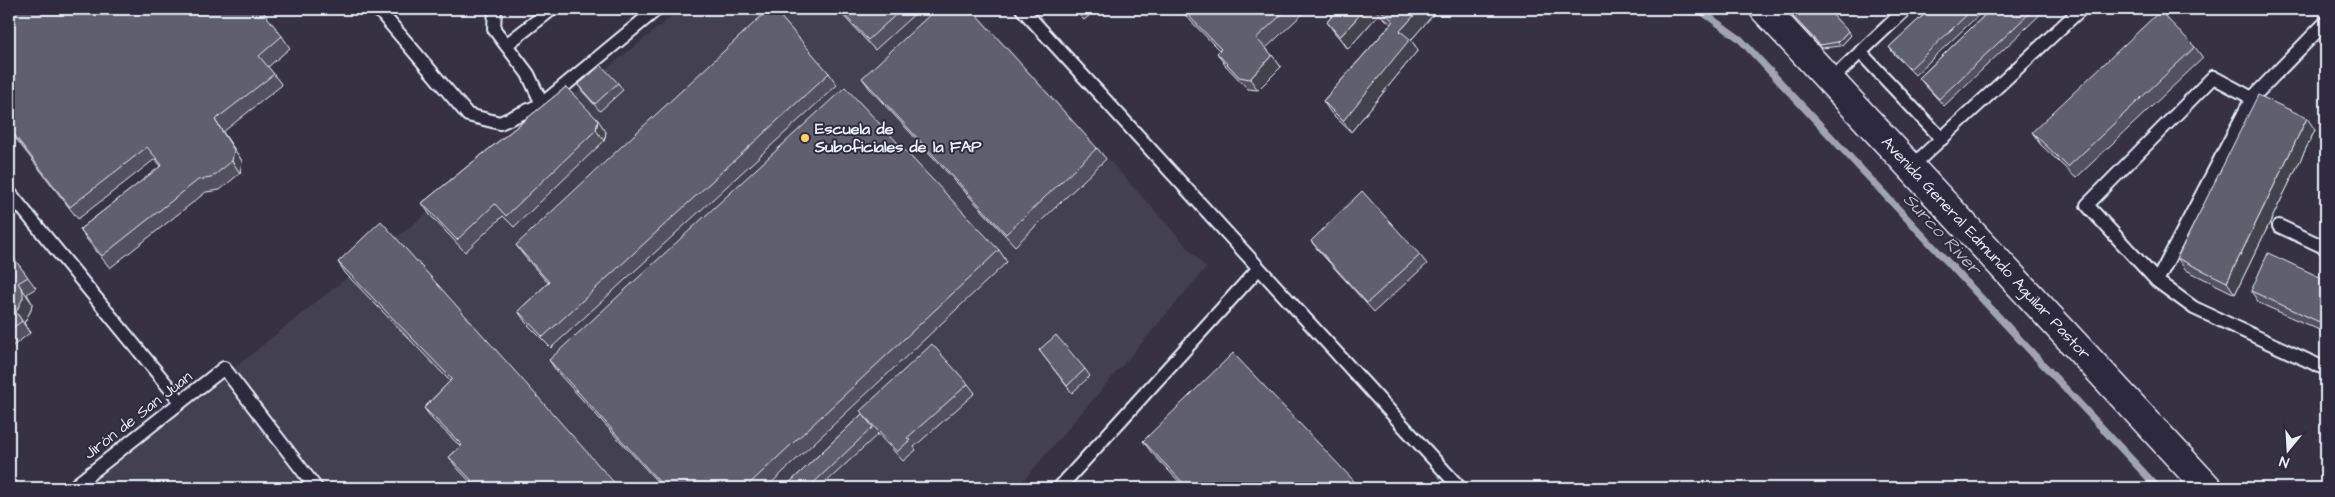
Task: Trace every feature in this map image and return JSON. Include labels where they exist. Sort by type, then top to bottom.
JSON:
[{"type":"street","name":"Avenida General Edmundo Aguilar Pastor","points":[[1764,9],[2208,488]]},
{"type":"lane","points":[[378,9],[468,115],[500,123],[542,104],[657,9]]},
{"type":"lane","points":[[495,9],[494,29],[528,74],[542,104]]},
{"type":"lane","points":[[506,45],[552,9]]},
{"type":"lane","points":[[1022,9],[1460,488]]},
{"type":"lane","points":[[1831,80],[1906,9]]},
{"type":"lane","points":[[1911,167],[2081,9]]},
{"type":"lane","points":[[2157,281],[2252,98],[2326,22]]},
{"type":"lane","points":[[1860,52],[1942,139]]},
{"type":"lane","points":[[2252,98],[2213,77],[2087,205],[2157,281],[2194,308],[2326,369]]},
{"type":"lane","points":[[9,192],[181,402]]},
{"type":"lane","points":[[2279,226],[2326,248]]},
{"type":"lane","points":[[1059,488],[1259,268]]},
{"type":"lane","name":"Jirón de San Juan","points":[[72,488],[224,368],[316,488]]},
{"type":"shaded area","name":"Escuela de Suboficiales de la FAP","points":[[681,9],[974,9],[1206,268],[1017,488],[85,488]]},
{"type":"building","points":[[9,9],[261,9],[282,36],[259,56],[274,74],[215,120],[234,150],[232,161],[211,178],[198,180],[102,256],[80,229],[162,165],[147,147],[70,207],[9,128]]},
{"type":"building","points":[[769,9],[774,9],[829,73],[543,337],[518,311],[549,282],[516,245]]},
{"type":"building","points":[[839,9],[902,9],[868,40]]},
{"type":"building","points":[[936,9],[971,9],[1097,148],[1006,234],[862,78]]},
{"type":"building","points":[[1182,9],[1233,9],[1235,11],[1237,9],[1288,9],[1256,38],[1272,55],[1250,79],[1239,77],[1217,53],[1221,49]]},
{"type":"building","points":[[1328,9],[1365,9],[1340,37],[1327,22],[1334,14]]},
{"type":"building","points":[[1379,9],[1420,9],[1400,31],[1410,39],[1343,121],[1323,101],[1394,21]]},
{"type":"building","points":[[1786,9],[1827,9],[1848,31],[1838,42],[1820,45]]},
{"type":"building","points":[[1930,9],[1973,9],[1910,69],[1889,47]]},
{"type":"building","points":[[1991,9],[2034,9],[1939,99],[1919,78]]},
{"type":"building","points":[[2160,11],[2195,47],[2068,167],[2032,132]]},
{"type":"building","points":[[601,65],[618,83],[595,104],[578,85]]},
{"type":"building","points":[[566,87],[598,120],[596,130],[506,216],[495,204],[457,240],[422,203]]},
{"type":"building","points":[[845,87],[999,250],[745,488],[665,488],[549,360]]},
{"type":"building","points":[[2258,95],[2307,118],[2227,282],[2177,258]]},
{"type":"building","points":[[1362,191],[1420,255],[1367,303],[1311,241]]},
{"type":"building","points":[[381,221],[619,488],[479,488],[449,457],[462,445],[424,408],[452,379],[338,262]]},
{"type":"building","points":[[9,252],[28,277],[18,283],[23,291],[23,298],[16,312],[22,321],[9,331]]},
{"type":"building","points":[[2268,253],[2326,280],[2326,325],[2251,291]]},
{"type":"building","points":[[1056,335],[1085,369],[1067,386],[1039,350]]},
{"type":"building","points":[[932,344],[968,384],[907,438],[910,440],[897,452],[860,411]]},
{"type":"building","points":[[1233,353],[1357,484],[1353,488],[1188,488],[1143,441]]},
{"type":"building","points":[[862,414],[873,427],[808,488],[784,488]]},
{"type":"waterway","name":"Surco River","points":[[1698,9],[1740,39],[2158,488]]},
{"type":"place","name":"Escuela de Suboficiales de la FAP","points":[[805,138]]}]
